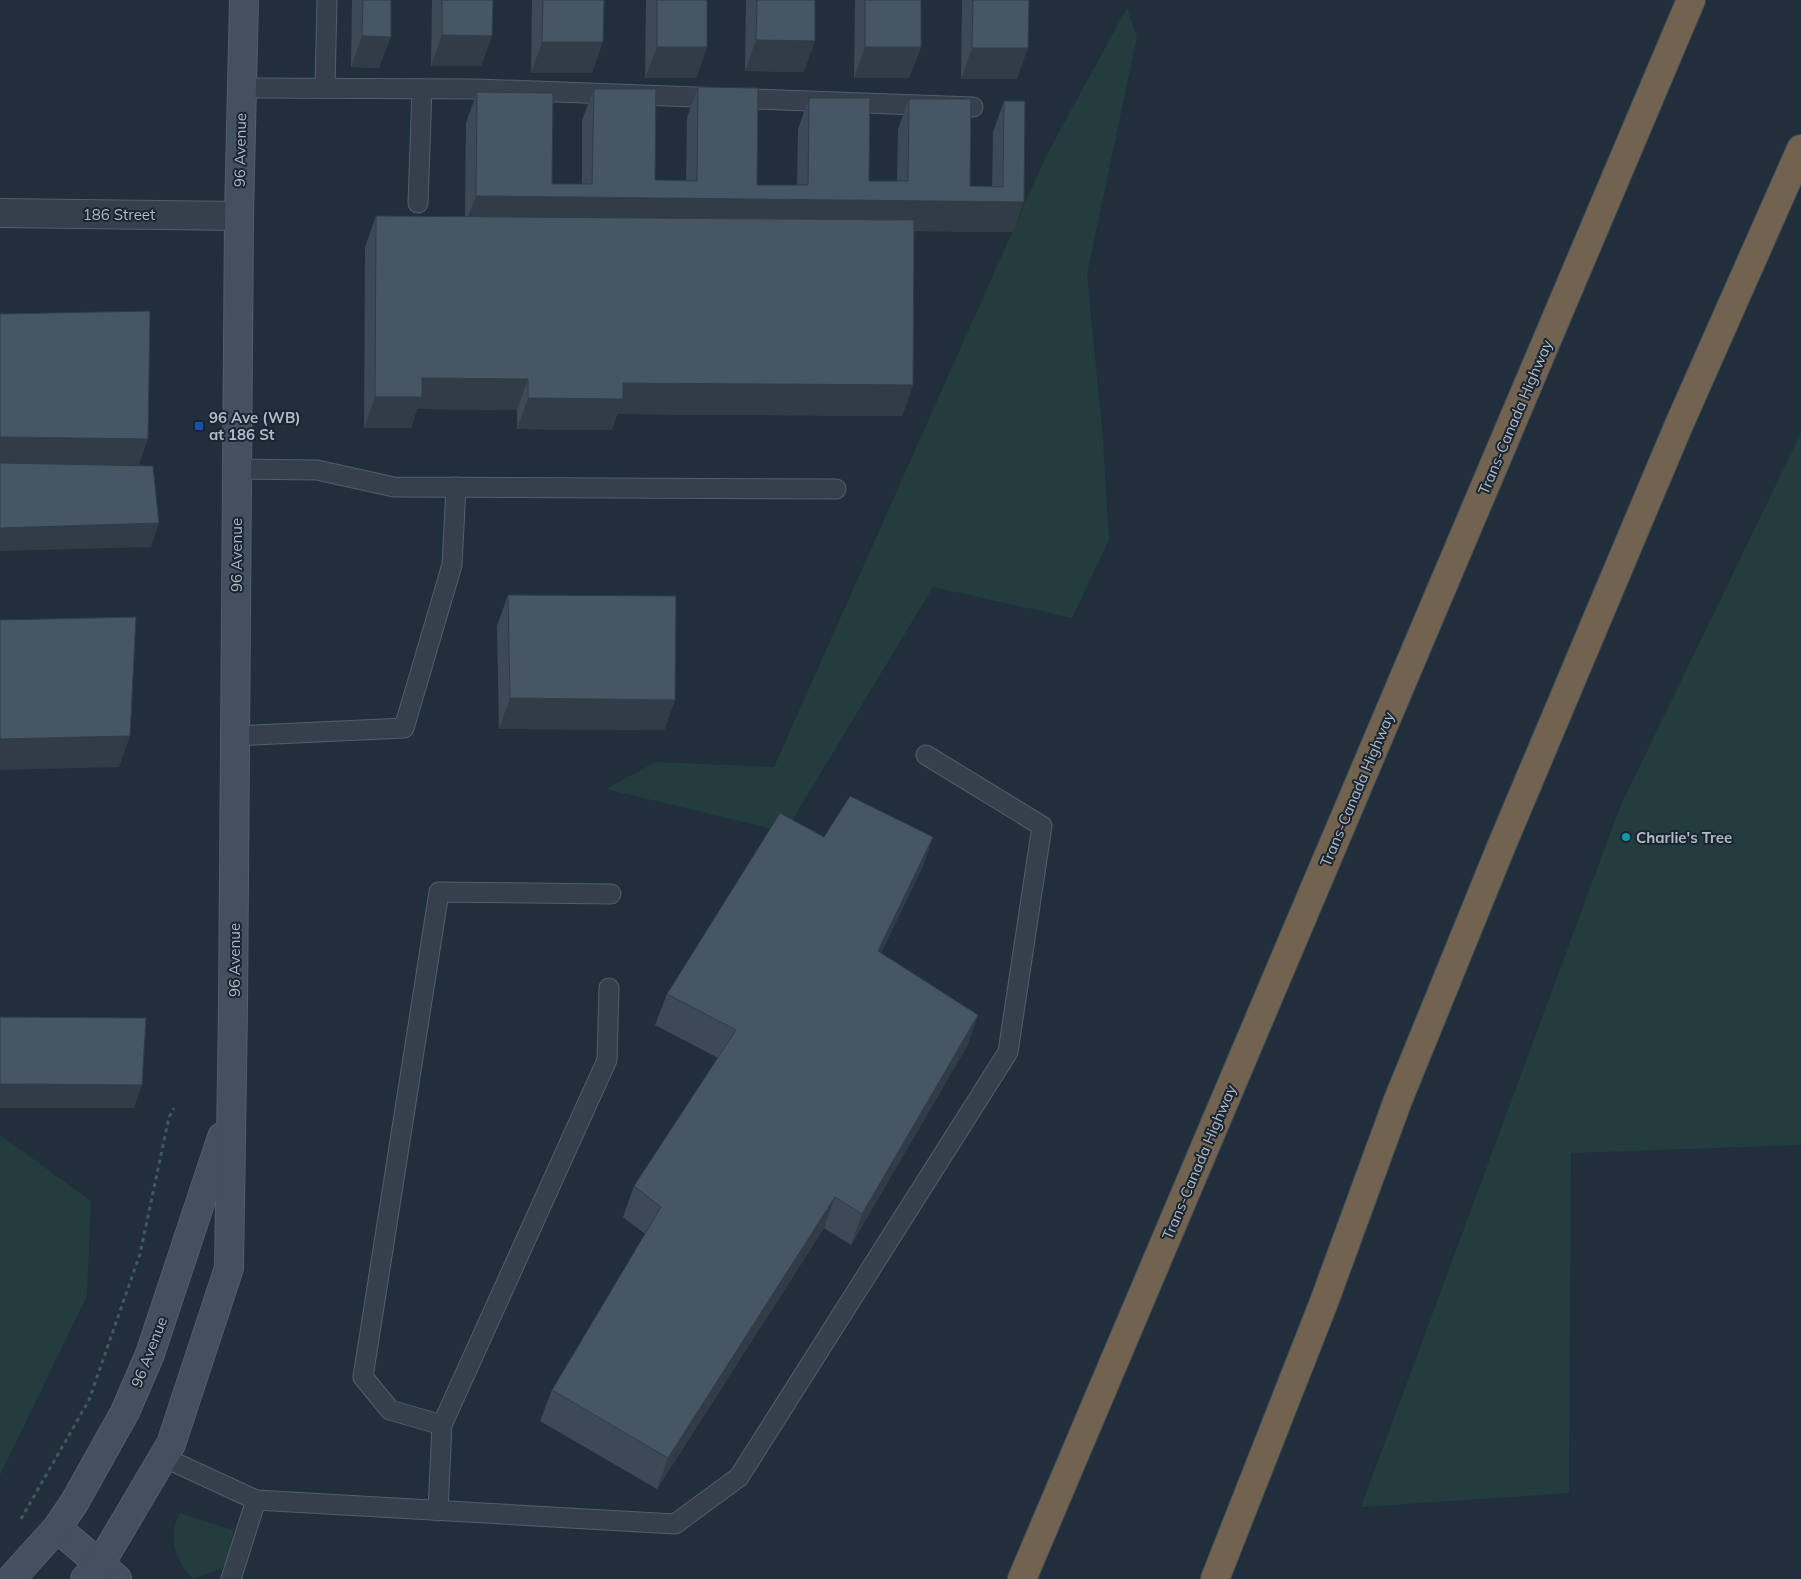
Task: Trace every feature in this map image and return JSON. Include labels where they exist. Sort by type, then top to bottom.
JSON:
[{"type":"highway","name":"Trans-Canada Highway","points":[[1022,1579],[1691,0]]},
{"type":"highway","points":[[1215,1579],[1324,1302],[1398,1100],[1674,436],[1801,149]]},
{"type":"main road","name":"96 Avenue","points":[[231,1110],[150,1354],[125,1412],[74,1503],[57,1528],[101,1574],[171,1444],[229,1268],[231,1110],[235,736],[239,216],[244,0]]},
{"type":"main road","points":[[11,1579],[57,1528]]},
{"type":"street","name":"186 Street","points":[[0,213],[239,216]]},
{"type":"lane","points":[[325,88],[327,0]]},
{"type":"lane","points":[[242,88],[422,89],[973,107]]},
{"type":"lane","points":[[418,203],[422,89]]},
{"type":"lane","points":[[237,469],[317,470],[394,487],[836,489]]},
{"type":"lane","points":[[235,736],[404,728],[452,565],[456,487]]},
{"type":"lane","points":[[164,1457],[256,1500],[675,1524],[739,1477],[1008,1052],[1042,826],[926,755]]},
{"type":"lane","points":[[442,1425],[390,1410],[363,1377],[439,892],[611,894]]},
{"type":"lane","points":[[438,1511],[442,1425],[607,1060],[609,988]]},
{"type":"lane","points":[[231,1579],[256,1500]]},
{"type":"path","points":[[16,1528],[89,1400],[140,1254],[169,1117],[174,1108]]},
{"type":"green space","points":[[1127,8],[1137,37],[1087,274],[1103,439],[1109,540],[1072,618],[933,587],[785,832],[606,789],[656,762],[774,767],[1046,156]]},
{"type":"green space","points":[[1801,433],[1801,1145],[1571,1153],[1569,1493],[1361,1507],[1620,807]]},
{"type":"green space","points":[[0,1135],[91,1201],[87,1296],[0,1475]]},
{"type":"green space","points":[[180,1513],[233,1530],[232,1560],[222,1568],[193,1579],[182,1564],[175,1548],[174,1531]]},
{"type":"building","points":[[363,0],[391,0],[391,37],[362,36]]},
{"type":"building","points":[[442,0],[493,0],[492,36],[442,35]]},
{"type":"building","points":[[543,0],[604,0],[603,42],[542,42]]},
{"type":"building","points":[[657,0],[707,0],[707,47],[657,47]]},
{"type":"building","points":[[757,0],[815,0],[815,41],[756,40]]},
{"type":"building","points":[[865,0],[921,0],[921,47],[865,47]]},
{"type":"building","points":[[973,0],[1029,0],[1028,48],[972,48]]},
{"type":"building","points":[[698,87],[758,88],[757,185],[808,185],[809,98],[870,98],[869,181],[908,181],[909,99],[971,99],[970,186],[1003,187],[1004,101],[1025,101],[1024,202],[476,196],[477,92],[553,93],[552,184],[592,184],[594,89],[656,89],[655,180],[697,181]]},
{"type":"building","points":[[376,216],[914,220],[913,385],[623,383],[623,399],[528,398],[528,379],[422,378],[422,397],[375,397]]},
{"type":"building","points":[[150,311],[148,439],[0,437],[0,314]]},
{"type":"building","points":[[0,463],[153,466],[159,523],[0,528]]},
{"type":"building","points":[[508,595],[676,596],[675,700],[510,698]]},
{"type":"building","points":[[136,617],[130,736],[0,739],[0,620]]},
{"type":"building","points":[[850,796],[933,837],[878,951],[978,1015],[862,1214],[835,1197],[668,1458],[552,1390],[661,1207],[634,1186],[736,1030],[667,994],[780,813],[824,837]]},
{"type":"building","points":[[0,1017],[146,1018],[142,1085],[0,1084]]},
{"type":"place","name":"96 Ave (WB) at 186 St","points":[[199,426]]},
{"type":"place","name":"Charlie's Tree","points":[[1626,837]]}]
